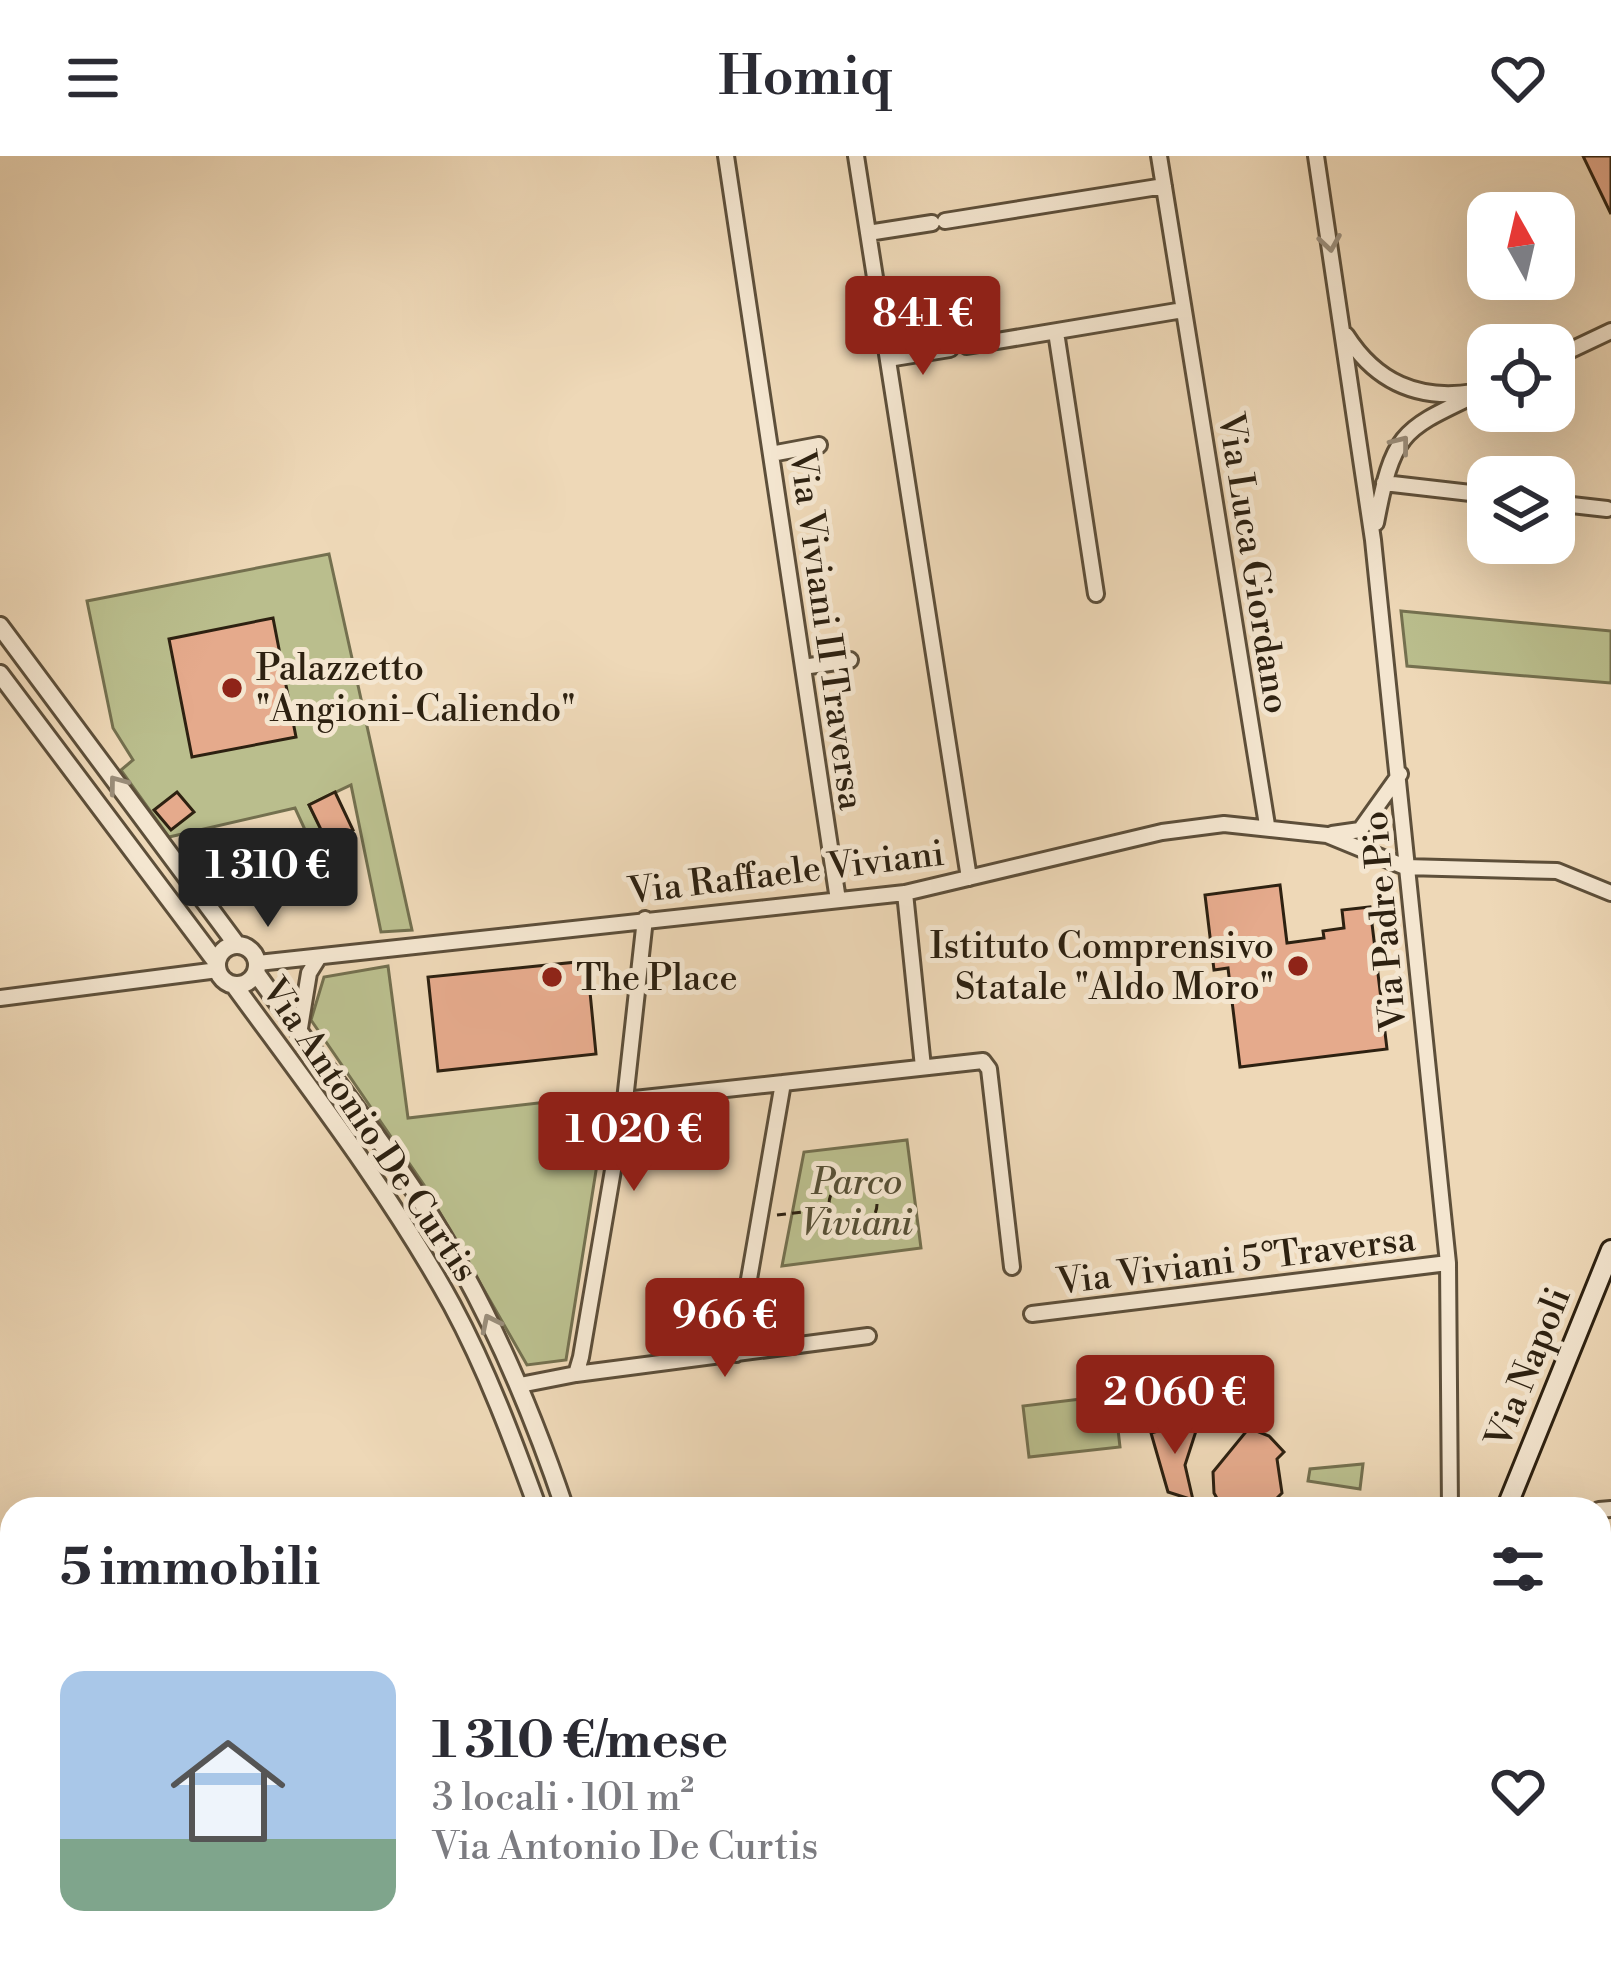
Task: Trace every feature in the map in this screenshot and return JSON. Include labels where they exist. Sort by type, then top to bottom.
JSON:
[{"type":"main road","name":"Via Napoli","points":[[1511,1497],[1605,1276],[1611,1250]]},
{"type":"street","name":"Via Viviani II Traversa","points":[[726,156],[838,900]]},
{"type":"street","points":[[856,156],[969,878]]},
{"type":"street","name":"Via Luca Giordano","points":[[1159,156],[1267,825]]},
{"type":"street","name":"Via Padre Pio","points":[[1316,156],[1373,540],[1400,774],[1405,866],[1448,1263],[1450,1497]]},
{"type":"street","points":[[868,232],[1164,186]]},
{"type":"street","points":[[968,346],[1183,310]]},
{"type":"street","points":[[1343,331],[1377,374],[1403,388],[1438,394],[1467,392]]},
{"type":"street","points":[[1575,348],[1611,331]]},
{"type":"street","points":[[1056,332],[1096,594]]},
{"type":"street","points":[[888,359],[950,349]]},
{"type":"street","points":[[1373,540],[1389,458],[1403,436],[1467,401]]},
{"type":"street","points":[[771,454],[819,446]]},
{"type":"street","points":[[1384,483],[1467,493]]},
{"type":"street","points":[[1575,505],[1607,509]]},
{"type":"street","name":"Via Antonio De Curtis","points":[[0,626],[237,945],[251,950],[257,968],[299,1034],[418,1196],[520,1385],[561,1497]]},
{"type":"street","points":[[803,667],[850,660]]},
{"type":"street","name":"Via Antonio De Curtis","points":[[0,674],[372,1175],[452,1306],[491,1387],[533,1497]]},
{"type":"street","points":[[1328,835],[1360,830],[1400,774]]},
{"type":"street","name":"Via Raffaele Viviani","points":[[257,968],[645,919],[905,893],[1162,832],[1225,824],[1328,835],[1405,866],[1557,871],[1611,893]]},
{"type":"street","points":[[905,893],[923,1067]]},
{"type":"street","points":[[576,1374],[625,1100],[645,919]]},
{"type":"street","name":"Via Antonio De Curtis","points":[[218,967],[222,952],[237,945]]},
{"type":"street","points":[[299,1034],[309,973],[319,957]]},
{"type":"street","points":[[0,998],[218,967]]},
{"type":"street","name":"Via Antonio De Curtis","points":[[234,985],[247,983],[257,968]]},
{"type":"street","points":[[625,1100],[983,1061],[989,1069],[1012,1267]]},
{"type":"street","points":[[736,1354],[783,1083]]},
{"type":"street","name":"Via Viviani 5°Traversa","points":[[1031,1314],[1448,1263]]},
{"type":"street","points":[[520,1385],[868,1336]]},
{"type":"path","points":[[852,1180],[867,1184],[878,1204],[873,1218],[853,1229],[838,1223],[829,1209],[831,1192],[852,1180]]},
{"type":"path","points":[[760,1217],[829,1209]]},
{"type":"green space","points":[[329,554],[412,930],[381,932],[351,785],[309,805],[327,842],[312,845],[295,808],[169,837],[121,770],[133,760],[113,728],[87,601]]},
{"type":"green space","points":[[1401,611],[1611,631],[1611,683],[1407,666]]},
{"type":"green space","points":[[388,966],[408,1118],[608,1095],[566,1360],[527,1365],[424,1185],[311,1020],[324,977]]},
{"type":"green space","name":"Parco Viviani","points":[[907,1140],[921,1248],[782,1266],[804,1152]]},
{"type":"green space","points":[[1114,1395],[1120,1447],[1029,1457],[1023,1406]]},
{"type":"green space","points":[[1363,1464],[1360,1489],[1308,1481],[1310,1469]]},
{"type":"building","points":[[1583,156],[1611,156],[1611,214]]},
{"type":"building","name":"Palazzetto \"Angioni-Caliendo\"","points":[[273,618],[296,737],[192,757],[169,639]]},
{"type":"building","points":[[177,792],[194,812],[171,830],[154,810]]},
{"type":"building","points":[[335,792],[353,830],[327,842],[309,805]]},
{"type":"building","points":[[1280,885],[1287,943],[1324,938],[1323,931],[1344,928],[1342,910],[1370,907],[1387,1049],[1240,1067],[1228,968],[1214,970],[1205,895]]},
{"type":"building","points":[[587,961],[596,1054],[438,1071],[428,977]]},
{"type":"building","points":[[1193,1421],[1196,1431],[1185,1465],[1192,1497],[1168,1492],[1151,1433]]},
{"type":"building","points":[[1249,1428],[1269,1436],[1284,1452],[1277,1459],[1282,1493],[1278,1497],[1216,1497],[1213,1472]]},
{"type":"place","name":"Palazzetto \"Angioni-Caliendo\"","points":[[232,688]]},
{"type":"place","name":"Istituto Comprensivo Statale \"Aldo Moro\"","points":[[1298,966]]},
{"type":"place","name":"The Place","points":[[552,977]]}]
